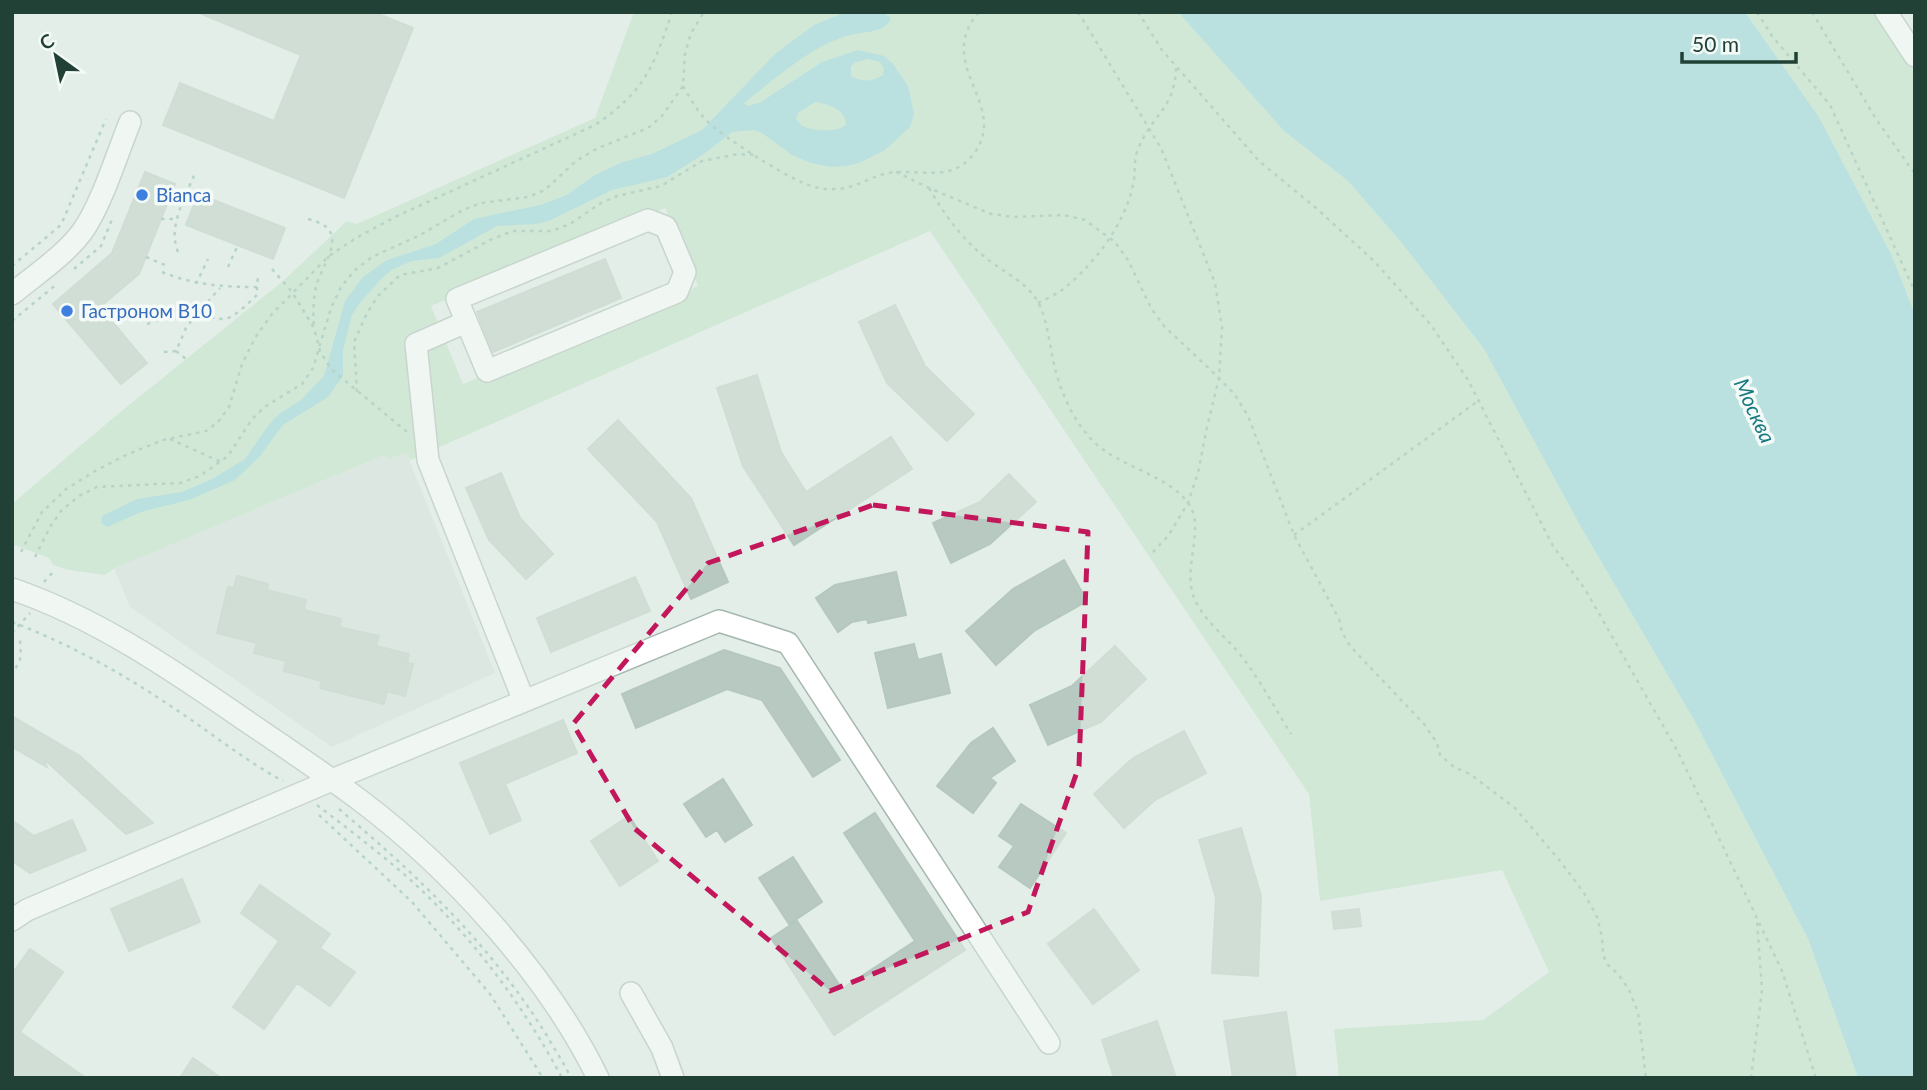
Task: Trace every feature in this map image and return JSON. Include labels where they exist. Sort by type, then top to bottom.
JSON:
[{"type":"street","points":[[1886,12],[1915,56]]},
{"type":"street","points":[[12,294],[82,232],[130,122]]},
{"type":"street","points":[[648,220],[666,227],[685,272],[677,292],[487,371],[466,322],[457,299],[648,220]]},
{"type":"street","points":[[466,322],[416,344],[426,449],[428,460],[524,701]]},
{"type":"street","points":[[12,589],[60,608],[136,649],[363,802],[431,862],[481,912],[526,965],[560,1014],[598,1078]]},
{"type":"street","points":[[12,920],[26,910],[302,792],[719,621],[788,643],[1049,1042]]},
{"type":"street","points":[[631,993],[662,1048],[673,1078]]},
{"type":"path","points":[[21,552],[42,512],[65,490],[126,455],[170,439],[206,431],[218,422],[229,407],[242,364],[255,338],[272,314],[329,256],[395,217],[595,125],[616,111],[636,92],[650,71],[672,12]]},
{"type":"path","points":[[35,557],[61,511],[79,496],[97,487],[180,483],[200,476],[228,456],[253,419],[266,406],[302,384],[320,351],[331,308],[341,287],[355,270],[372,257],[481,203],[528,197],[545,190],[576,161],[598,148],[648,128],[663,116],[683,86],[685,54],[691,33],[704,12]]},
{"type":"path","points":[[683,86],[706,120],[800,182],[819,188],[840,189],[879,174],[936,174],[956,169],[970,159],[980,146],[985,117],[965,67],[963,52],[967,34],[979,12]]},
{"type":"path","points":[[1078,12],[1161,148],[1214,283],[1222,327],[1219,378],[1206,427],[1199,473],[1188,503],[1168,536],[1151,554]]},
{"type":"path","points":[[1138,12],[1162,50],[1259,161],[1374,261],[1431,325],[1468,380],[1553,546],[1585,589],[1678,752],[1782,971],[1816,1078]]},
{"type":"path","points":[[1757,12],[1772,36],[1830,105],[1915,292]]},
{"type":"path","points":[[1812,12],[1876,119],[1915,174]]},
{"type":"path","points":[[1038,303],[1061,290],[1087,265],[1126,210],[1134,184],[1135,160],[1139,146],[1166,107],[1175,86],[1176,66]]},
{"type":"path","points":[[12,265],[61,225],[106,119]]},
{"type":"path","points":[[357,392],[355,342],[367,313],[378,296],[400,275],[438,268],[492,239],[513,231],[552,231],[570,224],[601,203],[617,196],[662,186],[702,161],[756,155]]},
{"type":"path","points":[[896,172],[991,214],[1014,217],[1064,215],[1085,220],[1109,237],[1128,260],[1151,307],[1164,326],[1235,395],[1248,416],[1294,535],[1350,646],[1424,724],[1437,743],[1440,755],[1515,808],[1584,893],[1597,917],[1603,955],[1629,990],[1638,1012],[1646,1078]]},
{"type":"path","points":[[178,252],[174,235],[195,173]]},
{"type":"path","points":[[929,188],[961,235],[1028,290],[1038,303],[1050,337],[1053,362],[1065,400],[1094,442],[1116,459],[1163,482],[1188,503],[1197,522],[1190,566],[1192,591],[1199,608],[1265,688],[1291,734]]},
{"type":"path","points":[[161,219],[178,219]]},
{"type":"path","points":[[308,219],[330,228],[333,238],[329,256],[316,285],[313,307],[314,328],[324,359],[346,384],[426,449]]},
{"type":"path","points":[[228,267],[237,245]]},
{"type":"path","points":[[145,257],[164,265]]},
{"type":"path","points":[[196,284],[208,259]]},
{"type":"path","points":[[272,269],[292,292],[314,328]]},
{"type":"path","points":[[162,272],[196,284],[220,288],[257,287]]},
{"type":"path","points":[[147,324],[161,319],[195,316],[223,319],[230,317],[257,295],[258,276]]},
{"type":"path","points":[[176,351],[186,328],[220,288]]},
{"type":"path","points":[[103,310],[140,308]]},
{"type":"path","points":[[164,352],[176,351],[186,359]]},
{"type":"path","points":[[1294,535],[1479,401]]},
{"type":"path","points":[[170,439],[221,462]]},
{"type":"path","points":[[12,633],[28,618]]},
{"type":"path","points":[[12,622],[73,649],[139,686],[272,775],[302,792],[405,876],[477,949],[518,1005],[562,1078]]},
{"type":"path","points":[[12,676],[22,657],[20,640]]},
{"type":"path","points":[[339,809],[399,860],[488,951],[527,1005],[571,1078]]},
{"type":"path","points":[[318,815],[412,902],[490,994],[543,1078]]},
{"type":"path","points":[[1751,1078],[1762,990],[1757,919]]},
{"type":"highlighted area","points":[[873,505],[1088,532],[1079,766],[1028,912],[830,991],[634,828],[573,724],[708,563]]},
{"type":"shaded area","points":[[406,452],[495,673],[332,747],[130,607],[114,568],[384,455],[390,459]]},
{"type":"green space","points":[[634,12],[1178,12],[1284,131],[1348,181],[1401,242],[1484,349],[1582,529],[1694,720],[1808,939],[1858,1078],[1339,1078],[1334,1029],[1483,1020],[1549,972],[1502,870],[1320,901],[1309,794],[930,231],[410,460],[406,453],[389,459],[384,455],[115,568],[105,575],[53,565],[49,558],[12,544],[12,504],[113,418],[283,281],[347,221],[357,224],[595,118]],"holes":[[[665,208],[698,286],[463,384],[431,306]]]},
{"type":"green space","points":[[1745,12],[1874,12],[1915,74],[1915,314],[1892,256],[1819,117]]},
{"type":"water","points":[[846,12],[876,12],[891,18],[877,30],[849,35],[816,50],[744,103],[748,106],[761,102],[822,62],[858,50],[884,56],[908,86],[914,114],[910,127],[885,150],[859,163],[831,167],[792,155],[762,133],[753,130],[732,132],[704,154],[667,177],[612,190],[551,220],[537,224],[497,226],[439,258],[412,261],[393,269],[383,277],[352,315],[343,350],[343,376],[328,397],[283,425],[260,456],[235,480],[189,500],[141,512],[107,527],[101,523],[102,516],[137,499],[182,492],[212,479],[245,459],[270,423],[301,400],[324,376],[345,301],[363,277],[387,260],[436,244],[474,219],[540,205],[565,196],[595,175],[623,162],[652,154],[702,130],[775,54],[814,25]],"holes":[[[869,59],[880,62],[884,69],[883,75],[867,80],[851,76],[851,66]],[[815,102],[840,111],[846,125],[825,130],[802,126],[796,119],[798,113]]]},
{"type":"water","name":"Москва","points":[[1178,12],[1745,12],[1819,117],[1892,256],[1915,314],[1915,1078],[1858,1078],[1808,939],[1694,720],[1582,529],[1484,349],[1401,242],[1348,181],[1284,131]]},
{"type":"building","points":[[197,12],[374,12],[413,28],[344,198],[163,125],[180,83],[274,121],[301,55]]},
{"type":"building","points":[[145,172],[175,184],[139,274],[100,307],[147,363],[121,384],[53,304],[112,253]]},
{"type":"building","points":[[198,194],[285,228],[273,259],[186,225]]},
{"type":"building","points":[[605,259],[621,298],[493,352],[477,312]]},
{"type":"building","points":[[895,305],[925,366],[974,414],[947,441],[887,383],[859,322]]},
{"type":"building","points":[[757,375],[781,452],[806,492],[891,437],[912,469],[794,545],[743,466],[717,388]]},
{"type":"building","points":[[618,420],[691,498],[728,582],[691,599],[657,522],[588,449]]},
{"type":"building","points":[[501,473],[520,518],[553,554],[526,579],[489,540],[466,488]]},
{"type":"building","points":[[1009,474],[1036,502],[990,544],[951,563],[933,523],[980,502]]},
{"type":"building","points":[[1064,560],[1087,601],[1034,631],[996,665],[966,631],[1013,589]]},
{"type":"building","points":[[896,572],[906,615],[868,623],[867,619],[852,622],[838,632],[816,598],[835,585]]},
{"type":"building","points":[[237,576],[268,584],[267,590],[306,600],[304,610],[341,619],[339,627],[379,636],[376,646],[409,654],[407,663],[413,664],[405,696],[387,691],[384,704],[320,688],[322,681],[284,671],[286,661],[254,653],[257,643],[217,633],[228,587],[234,588]]},
{"type":"building","points":[[635,577],[650,611],[551,652],[537,618]]},
{"type":"building","points":[[914,644],[918,660],[941,654],[950,693],[888,708],[875,653]]},
{"type":"building","points":[[1115,646],[1146,679],[1101,722],[1048,745],[1030,705],[1072,686]]},
{"type":"building","points":[[724,650],[780,668],[840,760],[813,777],[762,700],[727,689],[636,728],[622,694]]},
{"type":"building","points":[[12,716],[80,756],[153,823],[126,834],[43,758],[47,767],[12,747]]},
{"type":"building","points":[[563,720],[577,753],[505,784],[521,820],[490,834],[460,763]]},
{"type":"building","points":[[993,728],[1015,761],[990,778],[996,783],[973,813],[937,786],[971,743]]},
{"type":"building","points":[[1184,731],[1206,773],[1155,800],[1124,828],[1094,794],[1133,758]]},
{"type":"building","points":[[723,779],[752,825],[725,842],[717,830],[706,837],[684,804]]},
{"type":"building","points":[[1021,804],[1066,833],[1030,888],[999,867],[1014,846],[999,836]]},
{"type":"building","points":[[875,813],[965,950],[834,1035],[771,938],[797,921],[842,989],[915,941],[844,833]]},
{"type":"building","points":[[629,816],[658,861],[620,886],[591,841]]},
{"type":"building","points":[[12,820],[34,836],[72,820],[86,850],[30,873],[12,861]]},
{"type":"building","points":[[1241,828],[1261,896],[1258,976],[1212,973],[1216,898],[1199,840]]},
{"type":"building","points":[[793,857],[822,902],[789,924],[759,878]]},
{"type":"building","points":[[182,879],[200,922],[129,951],[111,909]]},
{"type":"building","points":[[260,885],[330,934],[320,948],[355,972],[330,1006],[297,983],[264,1029],[233,1007],[279,941],[241,913]]},
{"type":"building","points":[[1094,909],[1139,970],[1093,1004],[1048,944]]},
{"type":"building","points":[[1359,909],[1361,926],[1334,929],[1332,912]]},
{"type":"building","points":[[30,949],[63,972],[20,1032],[86,1078],[12,1078],[12,974]]},
{"type":"building","points":[[1286,1012],[1296,1078],[1233,1078],[1224,1021]]},
{"type":"building","points":[[1157,1021],[1176,1078],[1114,1078],[1102,1040]]},
{"type":"building","points":[[193,1058],[221,1078],[180,1078]]},
{"type":"place","name":"Bianca","points":[[142,195]]},
{"type":"place","name":"Гастроном B10","points":[[67,311]]}]
